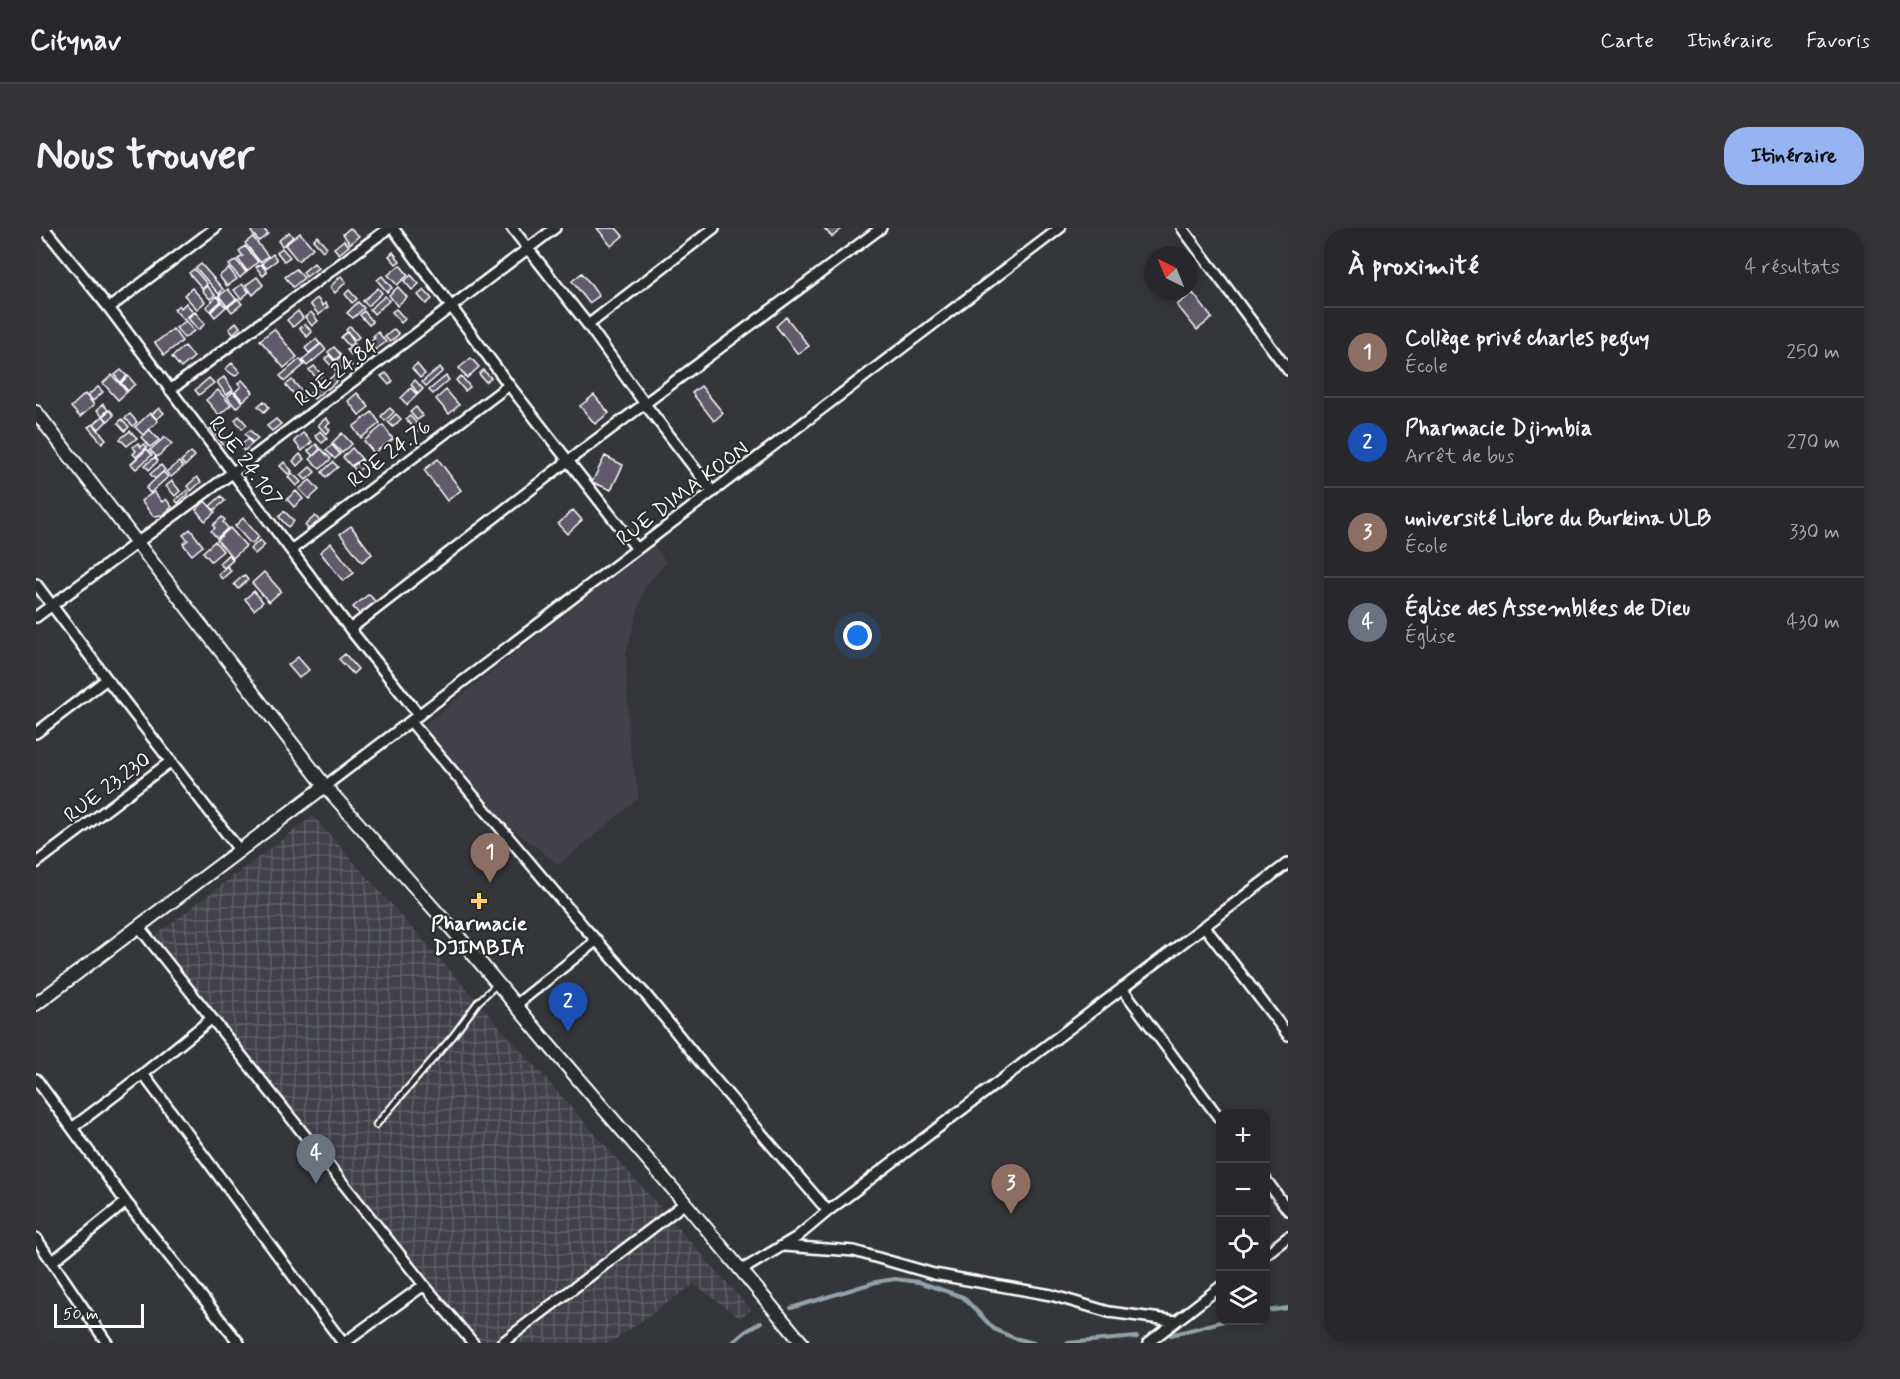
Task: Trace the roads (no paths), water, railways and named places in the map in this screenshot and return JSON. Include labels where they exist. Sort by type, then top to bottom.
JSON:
[{"type":"street","points":[[36,232],[43,228]]},
{"type":"street","name":"RUE 24.107","points":[[43,228],[110,308],[350,629],[419,716]]},
{"type":"street","points":[[110,308],[215,228]]},
{"type":"street","points":[[170,390],[391,228],[509,385],[637,549]]},
{"type":"street","points":[[512,228],[713,492]]},
{"type":"street","name":"RUE 24.84","points":[[36,617],[232,473],[555,228]]},
{"type":"street","points":[[588,325],[714,228]]},
{"type":"street","points":[[350,629],[569,460],[881,228]]},
{"type":"street","name":"RUE DIMA KOON","points":[[325,786],[713,492],[1047,232],[1059,228]]},
{"type":"street","points":[[1182,228],[1288,370]]},
{"type":"street","name":"RUE 24.76","points":[[291,550],[509,385]]},
{"type":"street","points":[[36,412],[325,786],[517,1004],[554,1052],[802,1343]]},
{"type":"street","points":[[36,584],[53,604],[106,679],[240,851]]},
{"type":"street","points":[[36,734],[106,679]]},
{"type":"street","points":[[411,722],[828,1210]]},
{"type":"street","name":"RUE 23.230","points":[[36,863],[171,761]]},
{"type":"street","points":[[36,1004],[325,786]]},
{"type":"street","points":[[742,1270],[784,1246],[828,1210],[1288,863]]},
{"type":"street","points":[[1204,926],[1288,1035]]},
{"type":"street","points":[[139,927],[424,1285],[473,1343]]},
{"type":"street","points":[[517,1004],[597,940]]},
{"type":"street","points":[[1122,988],[1216,1112]]},
{"type":"street","points":[[72,1128],[211,1019]]},
{"type":"street","points":[[143,1074],[344,1343],[424,1285]]},
{"type":"street","points":[[36,1079],[126,1202],[239,1343]]},
{"type":"street","points":[[1270,1185],[1288,1210]]},
{"type":"street","points":[[53,1262],[126,1202]]},
{"type":"street","points":[[502,1343],[685,1203]]},
{"type":"street","points":[[1270,1251],[1288,1237]]},
{"type":"street","points":[[36,1238],[107,1343]]},
{"type":"street","points":[[784,1246],[854,1251],[934,1274],[1051,1295],[1109,1312],[1176,1321]]},
{"type":"street","points":[[1148,1343],[1216,1291]]},
{"type":"lane","points":[[376,1125],[453,1036],[478,1002],[498,983]]},
{"type":"waterway","points":[[791,1308],[876,1282],[895,1279],[919,1282],[963,1297],[994,1329],[1014,1338],[1034,1343]]},
{"type":"waterway","points":[[1270,1310],[1288,1308]]},
{"type":"waterway","points":[[732,1343],[761,1322]]},
{"type":"waterway","points":[[1171,1335],[1216,1323]]},
{"type":"waterway","points":[[1067,1343],[1137,1337]]},
{"type":"place","name":"Collège privé charles peguy","points":[[490,883]]},
{"type":"place","name":"Pharmacie DJIMBIA","points":[[479,901]]},
{"type":"place","name":"Pharmacie Djimbia","points":[[568,1032]]},
{"type":"place","name":"Église des Assemblées de Dieu","points":[[316,1184]]},
{"type":"place","name":"université Libre du Burkina ULB","points":[[1011,1214]]}]
